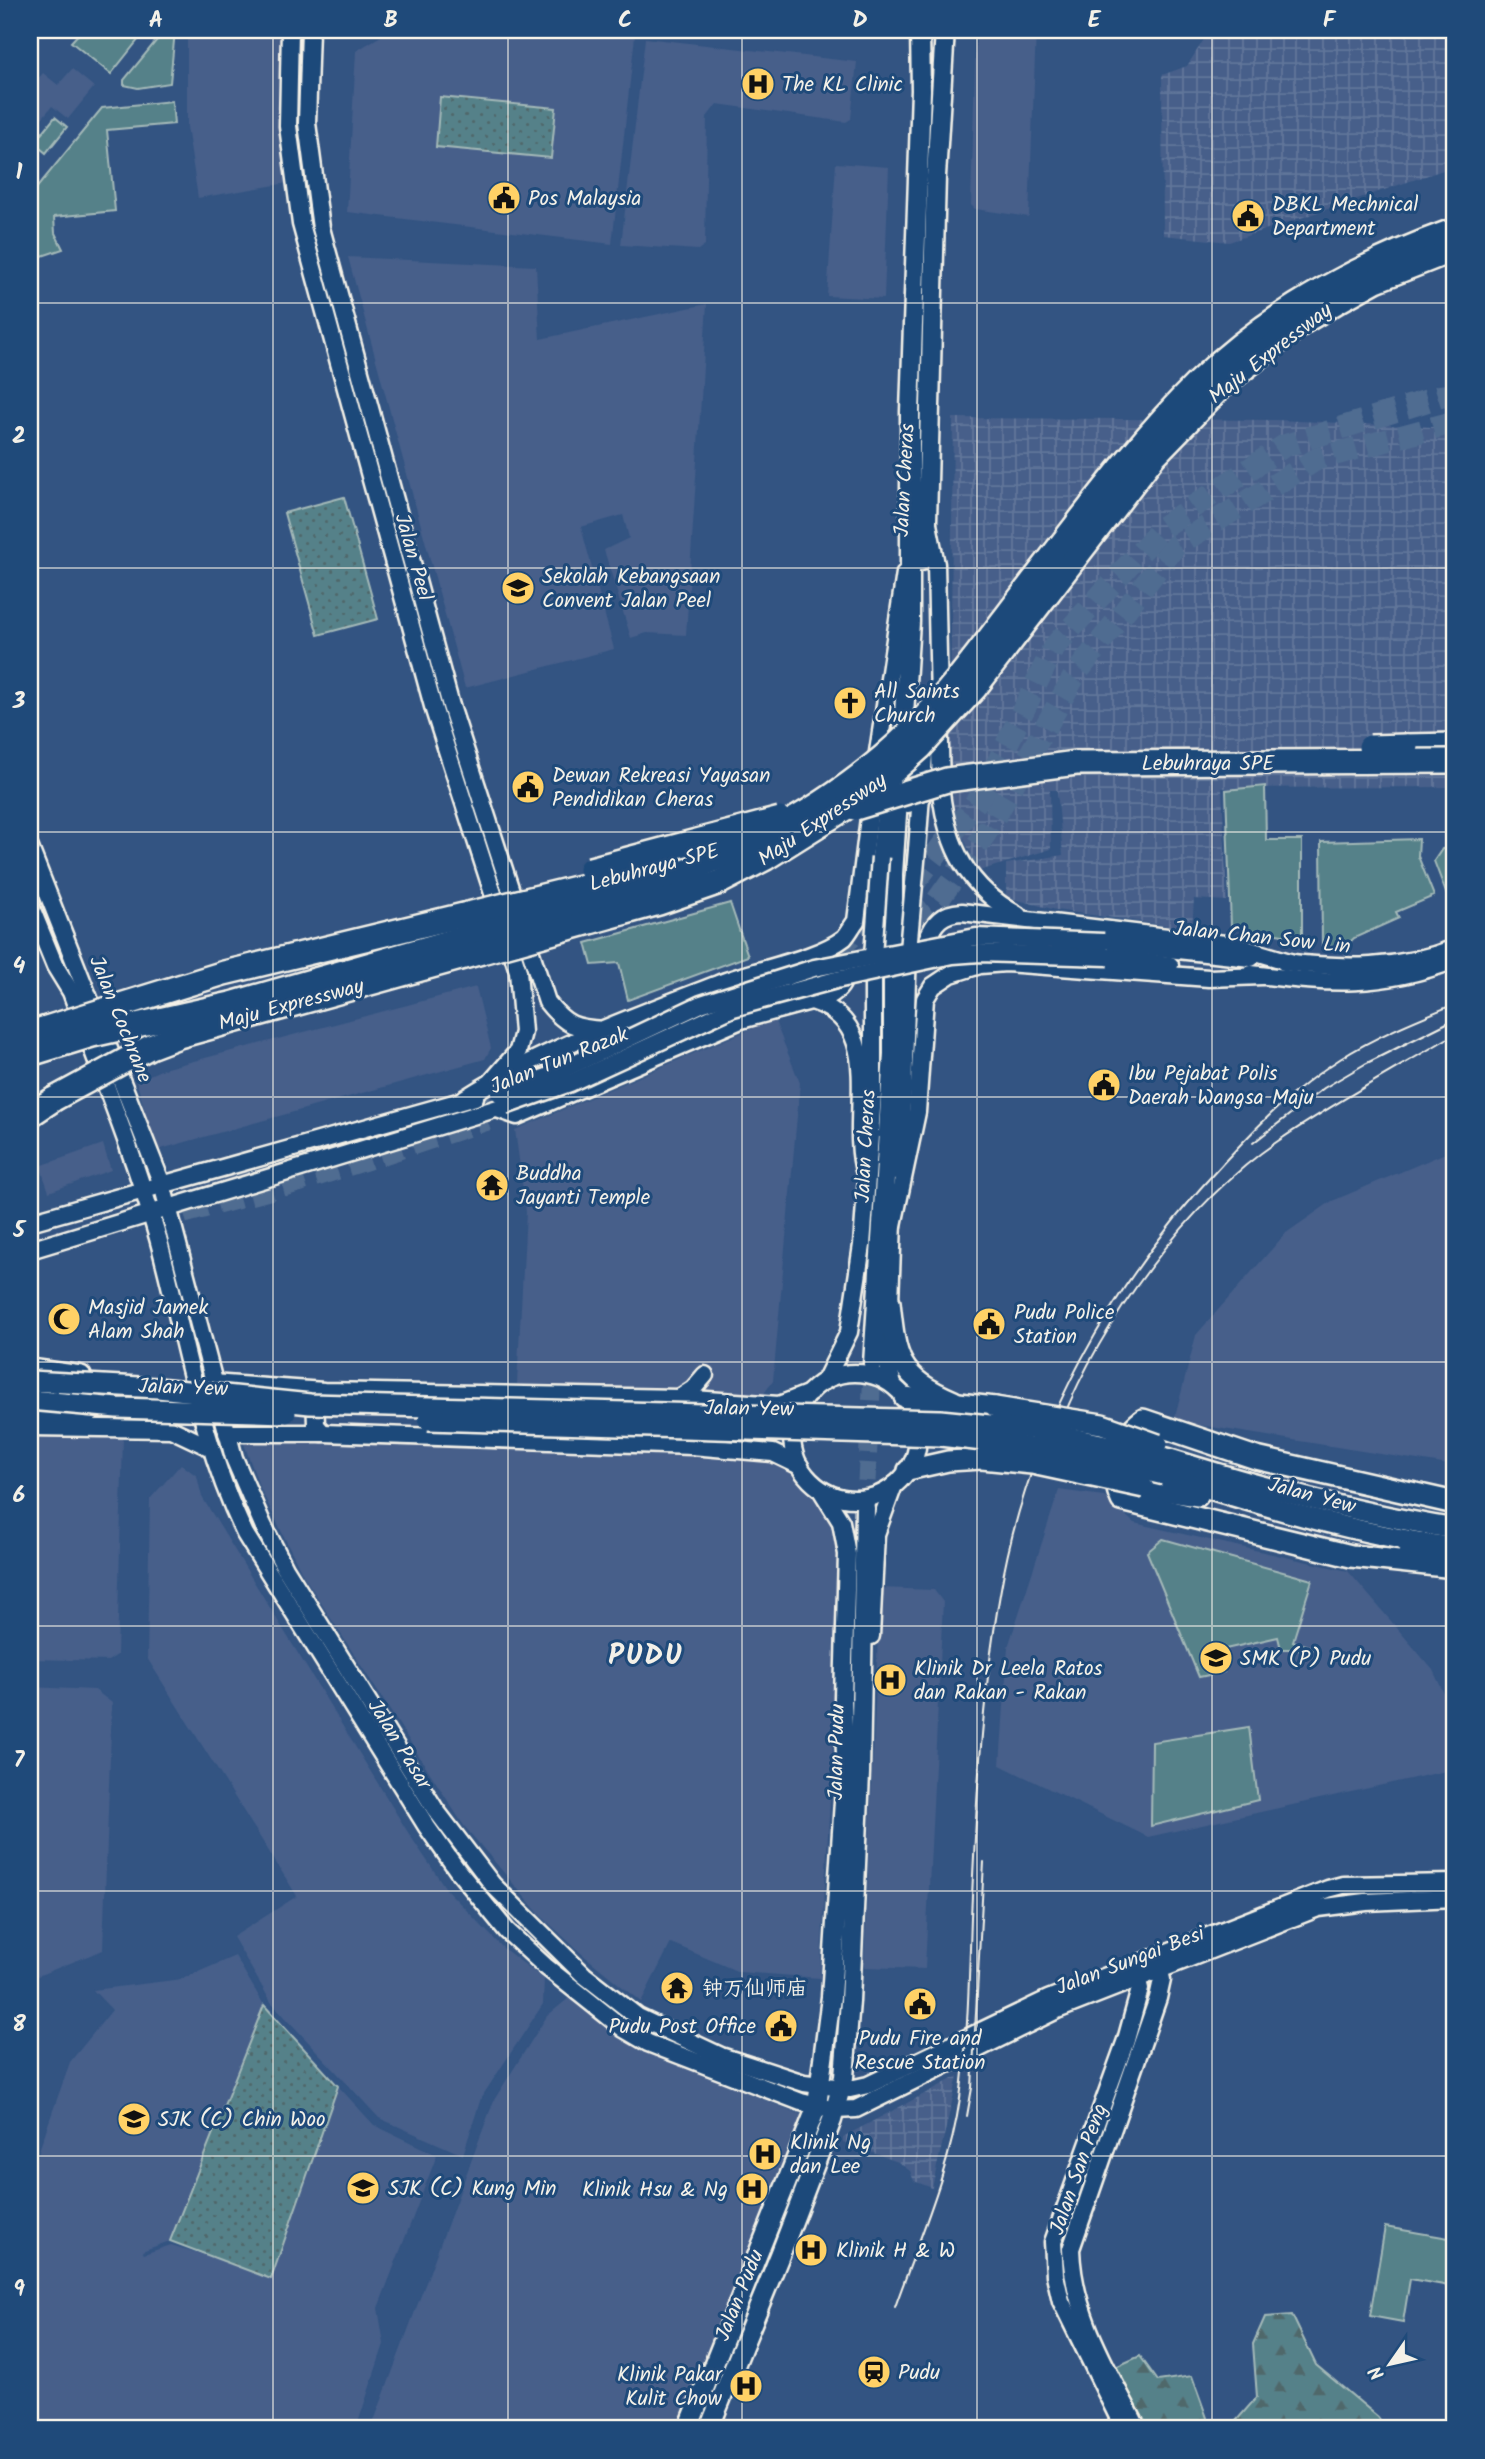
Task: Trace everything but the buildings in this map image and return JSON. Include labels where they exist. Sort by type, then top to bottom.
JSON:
[{"type":"highway","name":"Maju Expressway","points":[[92,1035],[230,1004],[655,883],[720,860],[773,833],[850,783],[911,731],[949,689],[1152,431],[1199,381],[1249,340],[1328,285],[1359,268],[1455,230]]},
{"type":"highway","name":"Maju Expressway","points":[[54,1099],[150,1047],[179,1036],[659,903],[720,882],[766,858],[849,806],[920,748],[975,688],[1154,456],[1224,384],[1303,322],[1338,301],[1376,280],[1455,249]]},
{"type":"highway","name":"Lebuhraya SPE","points":[[30,1021],[219,960],[643,857],[947,772],[1071,755],[1455,746]]},
{"type":"highway","name":"Lebuhraya SPE","points":[[30,1033],[224,973],[648,871],[947,780],[1076,764],[1455,761]]},
{"type":"highway","points":[[30,1041],[92,1035]]},
{"type":"highway","points":[[30,1054],[92,1035]]},
{"type":"highway","points":[[30,1109],[54,1099]]},
{"type":"highway","points":[[30,1115],[54,1099]]},
{"type":"highway","points":[[1454,1561],[1351,1556],[1122,1500],[1117,1485],[1116,1460],[1130,1429],[1143,1420],[1256,1458],[1455,1503]]},
{"type":"highway","points":[[1405,1541],[1454,1561]]},
{"type":"main road","points":[[920,30],[939,39],[945,57]]},
{"type":"main road","name":"Jalan Cheras","points":[[873,1364],[893,1054],[892,931],[912,535],[910,386],[921,90],[920,30]]},
{"type":"main road","name":"Jalan Cheras","points":[[892,931],[911,775],[921,559],[928,521],[936,176],[945,30]]},
{"type":"main road","points":[[890,1302],[894,1344],[903,1367],[926,1389],[954,1401]]},
{"type":"main road","points":[[30,1369],[158,1388]]},
{"type":"main road","name":"Jalan Yew","points":[[30,1381],[158,1388],[310,1404],[940,1420],[1030,1429],[1163,1459],[1267,1489],[1385,1517],[1455,1529]]},
{"type":"main road","points":[[899,1391],[1102,1424],[1163,1459]]},
{"type":"main road","name":"Jalan Yew","points":[[30,1401],[117,1408],[628,1428],[940,1436],[1035,1446],[1094,1457],[1163,1459],[1312,1520],[1405,1541]]},
{"type":"main road","points":[[30,1415],[117,1408]]},
{"type":"main road","points":[[901,1478],[948,1461],[982,1459],[1032,1464],[1312,1520]]},
{"type":"main road","name":"Jalan Pudu","points":[[709,2429],[780,2255],[826,2108],[821,2087],[853,1772],[859,1690],[865,1508]]},
{"type":"main road","name":"Jalan Pudu","points":[[688,2429],[826,2108],[841,2089],[850,2001],[853,1772]]},
{"type":"main road","points":[[831,1997],[850,2001]]},
{"type":"street","name":"Jalan Peel","points":[[290,30],[288,126],[300,224],[434,710],[518,971],[523,1032],[518,1051],[498,1097]]},
{"type":"street","name":"Jalan Peel","points":[[310,30],[307,123],[321,228],[451,706],[547,1002],[558,1017],[575,1028],[604,1030]]},
{"type":"street","points":[[853,1772],[867,1741],[873,1553],[876,1534],[901,1478],[916,1453],[918,1433],[914,1414],[885,1362],[884,1348],[890,1302],[908,958],[928,694],[928,521]]},
{"type":"street","points":[[928,521],[936,564],[944,824],[955,853],[974,880],[996,903],[1030,921]]},
{"type":"street","points":[[825,1381],[849,1332],[869,1187],[873,1095],[873,964],[880,858],[895,730],[902,622],[912,535]]},
{"type":"street","points":[[798,958],[831,956],[843,969],[844,981],[838,990],[741,1020],[517,1116],[498,1097],[604,1030],[722,982],[798,958],[844,938],[856,921],[897,614],[912,535]]},
{"type":"street","name":"Jalan Cochrane","points":[[30,848],[162,1184],[168,1208]]},
{"type":"street","points":[[483,862],[502,857]]},
{"type":"street","name":"Jalan Cochrane","points":[[30,905],[50,955],[71,992],[150,1213]]},
{"type":"street","points":[[1262,975],[1209,978],[1044,964],[980,965],[944,961],[935,956],[927,940],[940,918],[962,912],[1233,945],[1293,963]]},
{"type":"street","name":"Jalan Tun Razak","points":[[30,1250],[168,1208],[498,1097],[570,1083],[733,1008],[873,964],[908,958],[954,939],[999,936],[1106,949]]},
{"type":"street","name":"Jalan Chan Sow Lin","points":[[1106,949],[1363,969],[1408,963],[1455,948]]},
{"type":"street","name":"Jalan Chan Sow Lin","points":[[1106,949],[1262,975],[1368,983],[1414,975],[1455,960]]},
{"type":"street","points":[[892,1230],[917,1112],[925,999],[941,979],[980,965]]},
{"type":"street","points":[[811,1000],[832,1007],[852,1027],[858,1047],[861,1080],[859,1155],[869,1187]]},
{"type":"street","name":"Jalan Tun Razak","points":[[30,1222],[465,1098],[498,1097]]},
{"type":"street","name":"Jalan Pasar","points":[[168,1208],[212,1383],[246,1491],[285,1568],[427,1798],[479,1869],[510,1904],[584,1975],[639,2017],[721,2056],[821,2087],[841,2089]]},
{"type":"street","name":"Jalan Pasar","points":[[150,1213],[177,1307],[209,1447],[224,1491],[245,1534],[427,1826],[458,1871],[507,1931],[545,1966],[624,2029],[648,2043],[735,2078],[826,2108]]},
{"type":"street","points":[[853,1772],[843,1698],[845,1537],[833,1505],[800,1466],[794,1450],[793,1432],[800,1406],[810,1393],[825,1381],[850,1371],[863,1372],[899,1391]]},
{"type":"street","points":[[679,1398],[694,1389],[705,1375]]},
{"type":"street","name":"Jalan Yew","points":[[212,1383],[321,1391],[679,1398],[779,1405],[810,1393]]},
{"type":"street","points":[[321,1391],[314,1395],[314,1410],[316,1426],[323,1433]]},
{"type":"street","points":[[437,1438],[429,1425],[431,1401],[438,1393]]},
{"type":"street","points":[[30,1427],[171,1429],[209,1447]]},
{"type":"street","name":"Jalan Yew","points":[[227,1433],[323,1433],[746,1451],[773,1453],[800,1466]]},
{"type":"street","points":[[818,1486],[842,1498],[859,1499],[883,1493],[901,1478]]},
{"type":"street","name":"Jalan Sungai Besi","points":[[1252,1926],[1299,1899],[1343,1885],[1455,1883]]},
{"type":"street","name":"Jalan Sungai Besi","points":[[841,2089],[868,2085],[1048,2000],[1136,1971],[1252,1926],[1339,1904],[1455,1898]]},
{"type":"street","name":"Jalan San Peng","points":[[1138,2429],[1086,2327],[1072,2281],[1071,2249],[1154,2011],[1161,1980],[1158,1963]]},
{"type":"street","name":"Jalan Sungai Besi","points":[[826,2108],[863,2106],[1136,1971]]},
{"type":"street","name":"Jalan San Peng","points":[[1124,2429],[1060,2301],[1055,2275],[1054,2242],[1126,2040],[1138,1999],[1136,1971]]},
{"type":"shaded area","points":[[187,30],[282,30],[281,125],[288,183],[198,198],[187,127]]},
{"type":"shaded area","points":[[391,30],[568,30],[635,36],[612,244],[347,212],[356,51]]},
{"type":"shaded area","points":[[976,30],[1036,30],[1029,217],[975,209],[971,205]]},
{"type":"shaded area","points":[[1210,30],[1455,30],[1455,166],[1229,242],[1163,235],[1162,75],[1187,66]]},
{"type":"shaded area","points":[[645,38],[857,62],[851,119],[846,122],[717,104],[707,117],[705,245],[698,250],[621,245]]},
{"type":"shaded area","points":[[72,69],[94,87],[68,119],[52,106],[30,133],[30,88],[43,73],[58,85]]},
{"type":"shaded area","points":[[836,163],[889,167],[884,299],[827,296]]},
{"type":"shaded area","points":[[348,257],[536,266],[540,339],[707,304],[686,635],[647,633],[631,638],[604,550],[629,538],[623,515],[581,527],[614,649],[465,688]]},
{"type":"shaded area","points":[[953,418],[1276,420],[1455,428],[1455,787],[1222,788],[1227,901],[1194,899],[1192,929],[1056,910],[1006,897],[1006,864],[1063,855],[1057,790],[1050,790],[1051,849],[979,871],[954,818],[950,745]]},
{"type":"shaded area","points":[[476,987],[491,1048],[485,1059],[157,1150],[136,1081],[163,1069]]},
{"type":"shaded area","points":[[774,1019],[800,1083],[773,1381],[760,1399],[517,1384],[526,1212],[515,1130]]},
{"type":"shaded area","points":[[103,1144],[111,1170],[49,1192],[40,1166]]},
{"type":"shaded area","points":[[1455,1149],[1455,1466],[1174,1421],[1196,1335],[1286,1233],[1332,1201]]},
{"type":"shaded area","points":[[30,1434],[123,1439],[117,1655],[108,1661],[30,1659]]},
{"type":"shaded area","points":[[243,1441],[700,1454],[770,1460],[795,1473],[826,1508],[838,1539],[839,1555],[835,1709],[820,1978],[739,1972],[671,1943],[641,2002],[582,1954],[540,1915],[464,1826],[303,1575],[259,1486]]},
{"type":"shaded area","points":[[181,1464],[197,1476],[202,1497],[409,1834],[447,1890],[503,1948],[544,1979],[543,2004],[481,2098],[463,2155],[379,2118],[271,2002],[233,1937],[297,1896],[147,1658],[150,1499]]},
{"type":"shaded area","name":"SMK (P) Pudu","points":[[1059,1490],[1104,1496],[1134,1523],[1348,1571],[1433,1670],[1455,1717],[1455,1769],[1148,1837],[1000,1765],[1008,1647]]},
{"type":"shaded area","points":[[880,1588],[934,1590],[943,1602],[925,1969],[864,1967]]},
{"type":"shaded area","points":[[30,1687],[95,1690],[112,1703],[103,1950],[30,1979]]},
{"type":"shaded area","points":[[235,1956],[264,2005],[170,2241],[142,2251],[144,2254],[171,2245],[272,2275],[338,2086],[374,2125],[437,2155],[378,2308],[384,2344],[356,2429],[30,2427],[30,2176],[70,2062],[112,2010],[93,1990],[182,1979]]},
{"type":"shaded area","points":[[570,1997],[633,2046],[807,2117],[679,2429],[371,2429],[494,2100],[547,2016]]},
{"type":"shaded area","points":[[958,2076],[932,2188],[914,2181],[910,2171],[898,2162],[843,2142],[843,2137]]},
{"type":"green space","points":[[82,30],[146,30],[111,74],[71,42]]},
{"type":"green space","points":[[165,30],[175,30],[170,83],[138,88],[124,85],[124,80]]},
{"type":"green space","points":[[440,97],[556,108],[551,158],[436,147]]},
{"type":"green space","points":[[172,101],[174,124],[107,130],[115,211],[54,217],[55,233],[63,249],[30,260],[30,196],[102,108]]},
{"type":"green space","points":[[55,117],[67,127],[46,153],[34,143]]},
{"type":"green space","points":[[344,497],[378,619],[318,635],[284,513]]},
{"type":"green space","points":[[1265,786],[1266,840],[1302,840],[1302,938],[1231,927],[1226,790]]},
{"type":"green space","points":[[1451,786],[1455,786],[1455,832],[1451,832]]},
{"type":"green space","points":[[1419,839],[1418,856],[1434,896],[1396,912],[1399,918],[1354,938],[1345,947],[1322,946],[1321,842]]},
{"type":"green space","points":[[1455,848],[1455,893],[1448,898],[1434,861],[1442,849]]},
{"type":"green space","points":[[730,903],[748,956],[628,1000],[619,963],[592,965],[586,943]]},
{"type":"green space","points":[[1163,1539],[1312,1580],[1293,1641],[1316,1649],[1281,1649],[1278,1637],[1221,1650],[1224,1672],[1199,1677],[1147,1552]]},
{"type":"green space","points":[[1249,1727],[1258,1800],[1151,1826],[1152,1742]]},
{"type":"green space","points":[[264,2005],[338,2086],[271,2279],[170,2241]]},
{"type":"green space","points":[[1385,2227],[1455,2239],[1455,2287],[1410,2279],[1403,2322],[1370,2316]]},
{"type":"green space","points":[[1292,2315],[1316,2365],[1378,2417],[1386,2429],[1229,2429],[1257,2397],[1253,2344],[1265,2317]]},
{"type":"green space","points":[[1140,2356],[1158,2381],[1192,2376],[1211,2429],[1145,2429],[1113,2368]]},
{"type":"tunnel","points":[[834,951],[910,888],[983,793],[1054,647],[1163,527],[1284,446],[1442,396],[1455,396]]},
{"type":"tunnel","points":[[858,964],[935,904],[985,834],[1075,675],[1175,546],[1317,459],[1455,422]]},
{"type":"tunnel","points":[[631,1045],[709,1012]]},
{"type":"tunnel","points":[[403,1125],[519,1093]]},
{"type":"tunnel","points":[[151,1221],[298,1181],[487,1119]]},
{"type":"tunnel","points":[[865,1508],[873,1364]]},
{"type":"tram line","points":[[895,2307],[933,2204],[949,2151],[960,2098],[968,2008],[977,1796],[994,1634],[1013,1533],[1031,1473],[1054,1415],[1112,1306],[1147,1255],[1186,1206],[1253,1132],[1294,1093],[1340,1059],[1411,1022],[1455,1004]]},
{"type":"tram line","points":[[1253,1143],[1324,1088],[1365,1064],[1455,1019]]},
{"type":"tram line","points":[[1061,1423],[1078,1384],[1124,1305],[1151,1267],[1211,1197],[1278,1141],[1343,1099],[1455,1034]]},
{"type":"tram line","points":[[967,2116],[972,2088],[984,1862]]},
{"type":"place","name":"The KL Clinic","points":[[758,84]]},
{"type":"place","name":"Pos Malaysia","points":[[504,198]]},
{"type":"place","name":"DBKL Mechnical Department","points":[[1248,216]]},
{"type":"place","name":"Sekolah Kebangsaan Convent Jalan Peel","points":[[518,588]]},
{"type":"place","name":"All Saints Church","points":[[850,703]]},
{"type":"place","name":"Dewan Rekreasi Yayasan Pendidikan Cheras","points":[[528,787]]},
{"type":"place","name":"Ibu Pejabat Polis Daerah Wangsa Maju","points":[[1104,1085]]},
{"type":"place","name":"Buddha Jayanti Temple","points":[[492,1185]]},
{"type":"place","name":"Masjid Jamek Alam Shah","points":[[64,1319]]},
{"type":"place","name":"Pudu Police Station","points":[[989,1324]]},
{"type":"place","name":"SMK (P) Pudu","points":[[1216,1658]]},
{"type":"place","name":"Klinik Dr Leela Ratos dan Rakan - Rakan","points":[[890,1680]]},
{"type":"place","name":"钟万仙师庙","points":[[677,1988]]},
{"type":"place","name":"Pudu Fire and Rescue Station","points":[[920,2004]]},
{"type":"place","name":"Pudu Post Office","points":[[781,2026]]},
{"type":"place","name":"SJK (C) Chin Woo","points":[[134,2119]]},
{"type":"place","name":"Klinik Ng dan Lee","points":[[765,2154]]},
{"type":"place","name":"SJK (C) Kung Min","points":[[363,2188]]},
{"type":"place","name":"Klinik Hsu & Ng","points":[[752,2189]]},
{"type":"place","name":"Klinik H & W","points":[[811,2250]]},
{"type":"place","name":"Pudu","points":[[874,2372]]},
{"type":"place","name":"Klinik Pakar Kulit Chow","points":[[746,2386]]},
{"type":"district","name":"PUDU","points":[[646,1654]]}]
